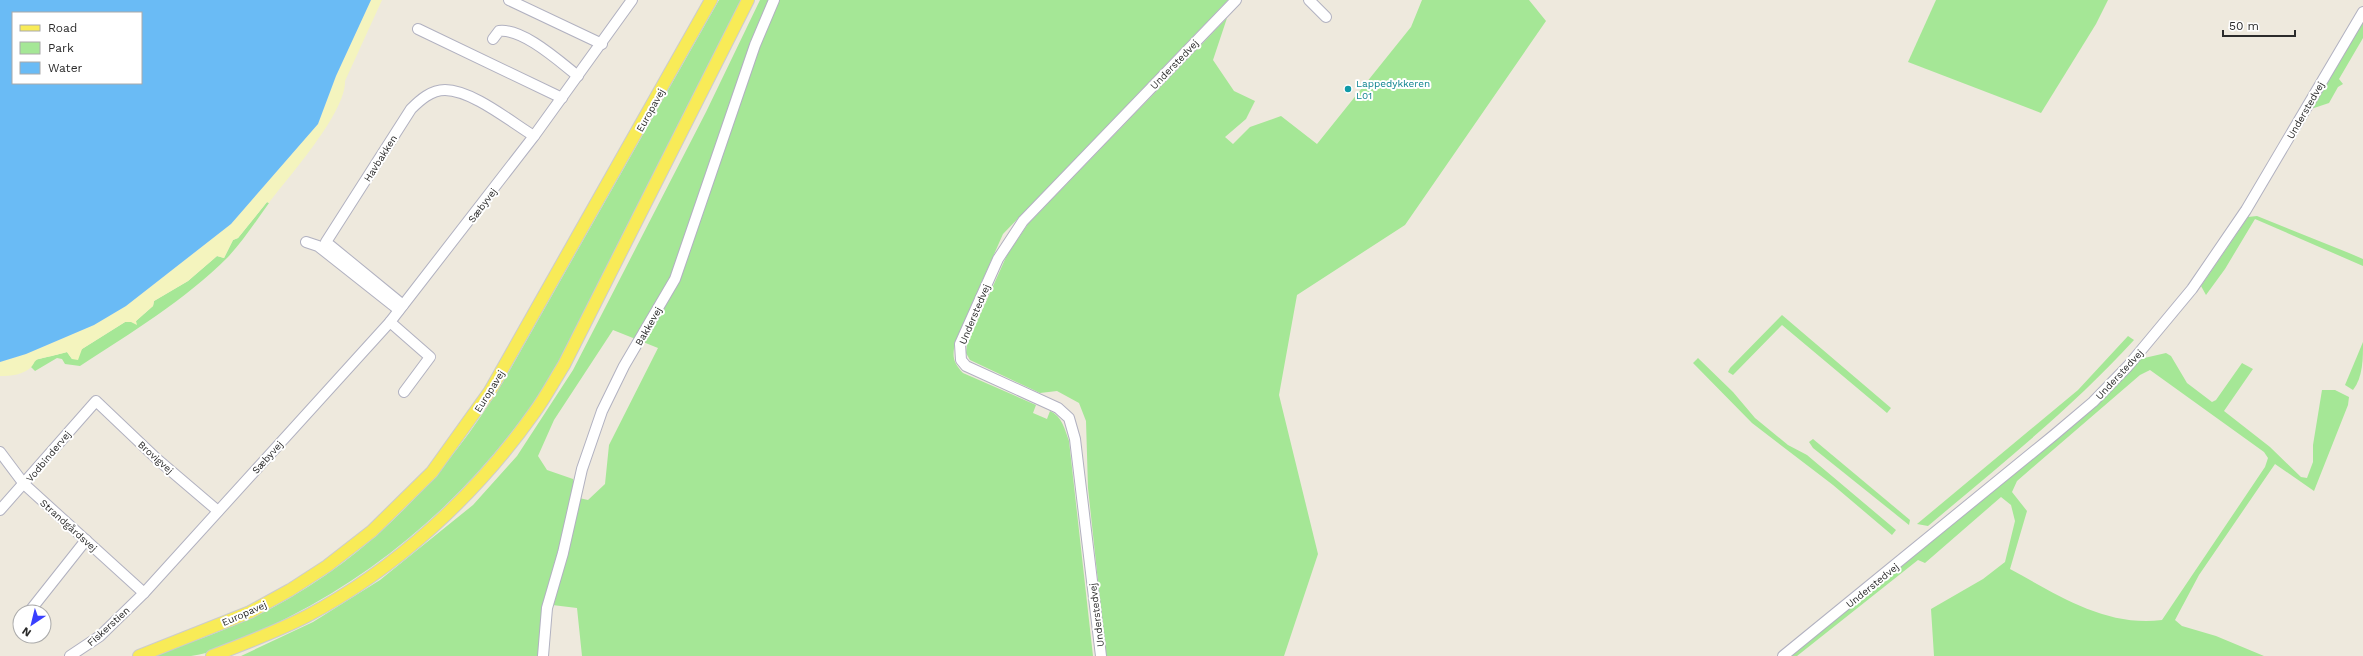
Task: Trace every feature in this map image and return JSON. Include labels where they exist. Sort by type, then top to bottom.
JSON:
[{"type":"main road","name":"Europavej","points":[[139,656],[250,612],[290,590],[328,566],[372,532],[432,472],[490,392],[711,0]]},
{"type":"main road","points":[[212,656],[284,627],[351,589],[386,564],[430,529],[464,497],[492,465],[533,414],[564,365],[748,0]]},
{"type":"street","points":[[509,0],[602,44]]},
{"type":"street","name":"Sæbyvej","points":[[144,593],[390,322],[534,136],[602,44],[632,0]]},
{"type":"street","name":"Bakkevej","points":[[543,656],[547,608],[563,552],[582,469],[602,411],[624,366],[675,279],[750,59],[774,0]]},
{"type":"street","name":"Understedvej","points":[[1101,656],[1075,439],[1069,418],[1058,408],[966,366],[961,360],[960,344],[998,259],[1023,221],[1236,0]]},
{"type":"street","points":[[1309,0],[1326,17]]},
{"type":"street","name":"Understedvej","points":[[1783,656],[2054,435],[2093,402],[2128,366],[2192,289],[2222,248],[2363,12]]},
{"type":"street","points":[[418,29],[562,98]]},
{"type":"street","points":[[493,39],[499,31],[506,30],[534,43],[578,76]]},
{"type":"street","name":"Havbakken","points":[[401,308],[326,242],[411,109],[420,99],[432,93],[444,90],[458,92],[474,99],[534,136]]},
{"type":"street","points":[[306,242],[318,246],[401,308]]},
{"type":"street","points":[[390,322],[430,357],[404,392]]},
{"type":"street","name":"Brovigvej","points":[[96,401],[157,459],[218,511]]},
{"type":"street","name":"Vodbindervej","points":[[0,510],[96,401]]},
{"type":"street","name":"Strandgårdsvej","points":[[0,452],[24,484],[144,593]]},
{"type":"street","points":[[35,604],[86,540]]},
{"type":"street","name":"Fiskerstien","points":[[70,656],[100,636],[144,593]]},
{"type":"green space","points":[[719,0],[741,0],[578,326],[541,391],[503,443],[449,502],[420,528],[390,553],[324,598],[267,628],[215,650],[191,656],[152,656],[241,622],[270,609],[306,588],[340,565],[372,539],[430,482],[456,450],[503,382]]},
{"type":"green space","points":[[760,0],[1228,0],[1003,234],[956,340],[954,358],[963,373],[1036,405],[1033,413],[1047,419],[1050,411],[1054,413],[1064,428],[1069,441],[1093,656],[582,656],[577,608],[544,604],[538,656],[241,656],[313,622],[380,580],[473,505],[517,456],[573,370],[706,112]],"holes":[[[613,330],[658,348],[609,445],[605,484],[588,500],[579,498],[573,479],[547,470],[538,456],[554,420]]]},
{"type":"green space","points":[[1422,0],[1529,0],[1546,21],[1405,225],[1297,295],[1279,395],[1318,554],[1284,656],[1106,656],[1088,488],[1086,421],[1079,403],[1057,391],[1040,393],[970,360],[966,353],[967,344],[1007,255],[1028,224],[1227,18],[1213,60],[1234,91],[1255,101],[1246,119],[1225,137],[1233,144],[1250,127],[1281,116],[1317,144],[1411,27]]},
{"type":"green space","points":[[1936,0],[2108,0],[2096,24],[2041,113],[1908,62]]},
{"type":"green space","points":[[2363,22],[2363,38],[2339,79],[2343,84],[2338,87],[2329,103],[2311,109]]},
{"type":"green space","points":[[267,202],[269,203],[234,251],[194,288],[176,302],[80,366],[65,364],[62,359],[57,358],[35,371],[31,367],[35,360],[67,352],[72,359],[82,349],[125,322],[136,321],[153,306],[154,301],[188,281],[217,256],[224,258],[233,240],[238,238]]},
{"type":"green space","points":[[2257,216],[2363,259],[2363,266],[2255,219],[2225,269],[2206,295],[2201,286],[2248,217]]},
{"type":"green space","points":[[1782,315],[1891,408],[1887,413],[1782,325],[1733,375],[1728,372],[1730,368]]},
{"type":"green space","points":[[2128,336],[2134,340],[2060,413],[1928,526],[1917,524],[2078,390]]},
{"type":"green space","points":[[2363,342],[2361,374],[2353,390],[2345,385]]},
{"type":"green space","points":[[2166,353],[2171,356],[2187,383],[2212,402],[2216,400],[2242,363],[2253,369],[2224,411],[2270,447],[2301,477],[2307,478],[2313,462],[2313,445],[2322,390],[2335,390],[2349,397],[2348,405],[2314,491],[2275,464],[2199,575],[2175,620],[2182,626],[2216,636],[2264,656],[1934,656],[1931,609],[1983,579],[2005,562],[2015,521],[2011,505],[2001,497],[1925,563],[1918,560],[1797,656],[1791,656],[2057,439],[2140,359]],"holes":[[[2150,370],[2264,452],[2268,458],[2265,467],[2162,620],[2141,621],[2121,619],[2102,614],[2064,598],[2010,569],[2027,511],[2012,492],[2017,481],[2140,375]]]},
{"type":"green space","points":[[1698,358],[1733,392],[1755,418],[1788,445],[1807,455],[1896,530],[1892,535],[1833,485],[1752,423],[1693,363]]},
{"type":"green space","points":[[1813,439],[1910,520],[1909,525],[1813,448],[1809,442]]},
{"type":"sand","points":[[371,0],[382,0],[345,81],[343,94],[327,127],[269,203],[267,202],[238,238],[233,240],[224,258],[217,256],[188,281],[154,301],[153,306],[136,321],[137,325],[131,322],[125,322],[82,349],[78,360],[72,359],[67,352],[38,359],[29,369],[21,373],[0,376],[0,362],[26,354],[94,325],[126,306],[231,224],[318,124],[336,76]]},
{"type":"water","points":[[0,0],[371,0],[336,76],[318,124],[231,224],[126,306],[94,325],[26,354],[0,362]]},
{"type":"place","name":"Lappedykkeren L01","points":[[1348,89]]}]
